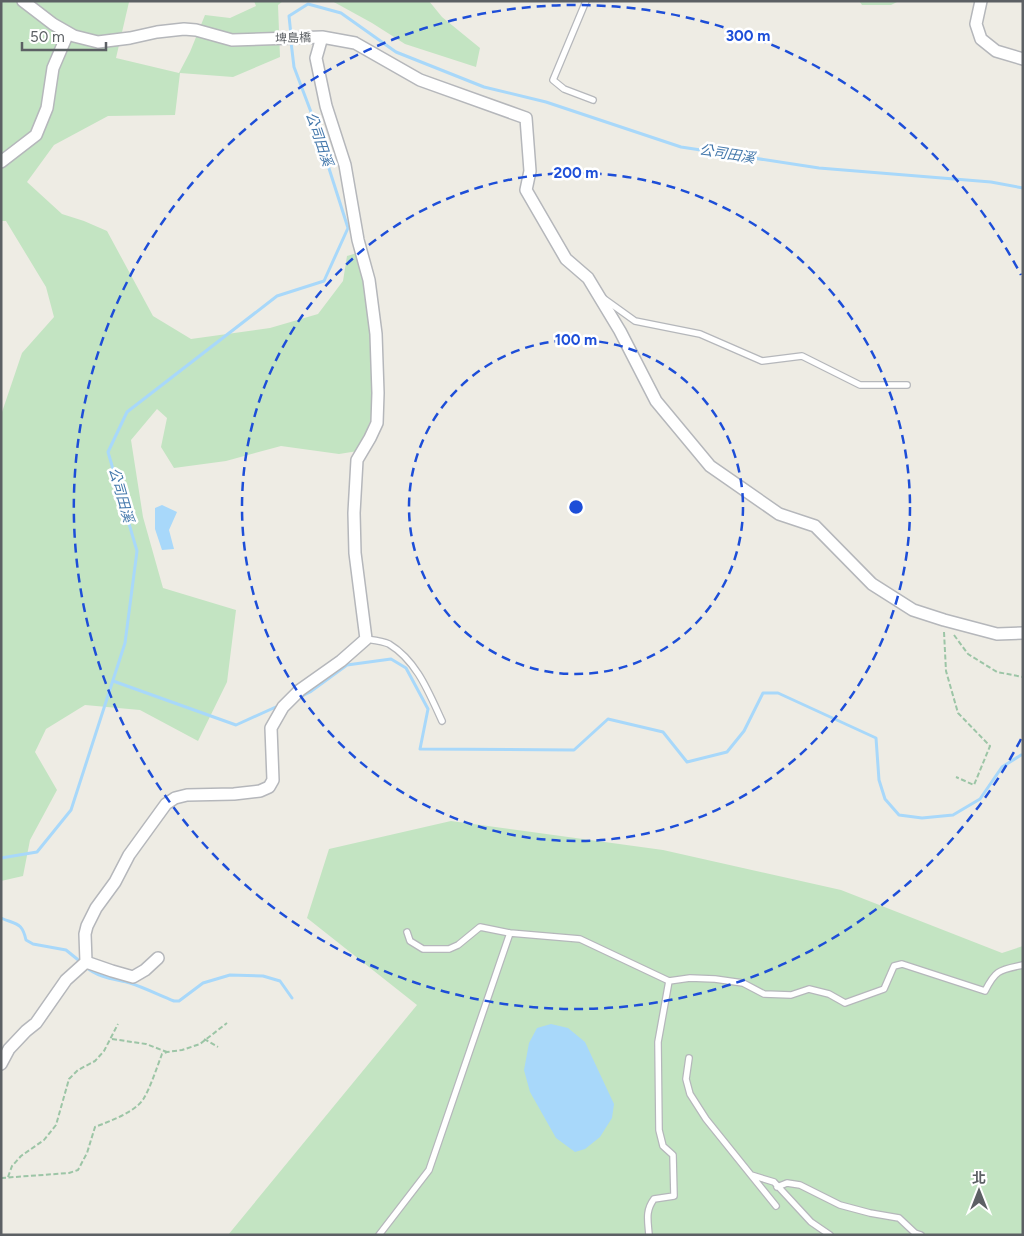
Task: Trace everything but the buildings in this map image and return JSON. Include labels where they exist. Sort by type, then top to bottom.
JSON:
[{"type":"street","name":"埤島橋","points":[[23,1],[68,33],[98,42],[184,28],[232,40],[322,37],[355,43],[420,80],[526,118],[530,171],[526,190],[566,259],[588,278],[598,294]]},
{"type":"street","points":[[981,1],[976,24],[981,39],[996,51],[1023,59]]},
{"type":"street","points":[[1,162],[36,135],[47,108],[53,68],[68,33]]},
{"type":"street","points":[[1,1064],[9,1049],[26,1031],[36,1024],[66,980],[83,965],[87,926],[96,908],[115,882],[129,854],[166,804],[176,798],[187,795],[234,794],[260,791],[269,787],[273,780],[271,728],[283,707],[300,690],[341,661],[366,639],[356,553],[354,513],[357,460],[377,423],[376,334],[369,280],[358,240],[345,166],[326,106],[316,58],[322,37]]},
{"type":"street","points":[[598,294],[620,331],[656,401],[710,466],[779,514],[815,526],[872,584],[912,610],[997,634],[1023,633]]},
{"type":"street","points":[[83,965],[133,977],[145,970],[158,958]]},
{"type":"lane","points":[[586,1],[553,80],[564,89],[593,100]]},
{"type":"lane","points":[[598,294],[635,321],[700,334],[762,361],[802,356],[860,385],[907,385]]},
{"type":"lane","points":[[366,639],[387,643],[406,657],[426,687],[442,721]]},
{"type":"lane","points":[[407,932],[410,941],[423,949],[449,949],[458,945],[480,927],[510,934],[580,939],[670,980],[690,978],[715,979],[743,983],[764,994],[791,995],[808,989],[829,994],[845,1003],[884,989],[894,966],[902,964],[985,991],[992,978],[1001,970],[1023,965]]},
{"type":"lane","points":[[379,1235],[430,1170],[510,934]]},
{"type":"lane","points":[[649,1235],[647,1217],[649,1206],[654,1200],[674,1196],[673,1155],[663,1146],[659,1130],[658,1042],[670,980]]},
{"type":"lane","points":[[689,1058],[686,1079],[690,1094],[706,1119],[776,1206]]},
{"type":"lane","points":[[751,1175],[774,1182],[811,1222],[830,1235]]},
{"type":"lane","points":[[777,1187],[787,1183],[800,1185],[840,1205],[899,1218],[916,1234]]},
{"type":"path","points":[[944,620],[968,654],[998,672],[1023,677]]},
{"type":"path","points":[[944,620],[946,671],[958,713],[990,746],[974,785],[956,777]]},
{"type":"path","points":[[8,1177],[12,1166],[21,1156],[44,1140],[56,1125],[70,1079],[78,1070],[94,1061],[104,1052],[118,1024]]},
{"type":"path","points":[[112,1039],[146,1044],[166,1052],[182,1050],[200,1044],[204,1039],[227,1024]]},
{"type":"path","points":[[204,1039],[218,1047]]},
{"type":"path","points":[[1,1178],[69,1173],[78,1170],[87,1153],[94,1127],[123,1115],[138,1105],[144,1098],[162,1054],[166,1052]]},
{"type":"green space","points":[[1,1],[127,1],[129,2],[116,58],[179,73],[205,15],[230,18],[256,6],[254,1],[283,1],[278,5],[280,57],[233,77],[180,73],[175,115],[108,116],[54,145],[27,182],[62,214],[107,231],[153,316],[191,339],[270,328],[318,314],[343,281],[347,256],[357,253],[367,281],[376,375],[371,419],[358,451],[339,454],[281,446],[226,461],[174,468],[161,447],[167,418],[157,409],[131,440],[143,517],[163,588],[236,610],[227,682],[198,741],[140,710],[85,705],[46,729],[35,752],[57,790],[30,840],[23,876],[1,881],[1,415],[22,353],[54,317],[46,287],[6,221],[1,221]]},
{"type":"green space","points":[[332,1],[429,1],[442,17],[480,48],[476,67],[405,44]]},
{"type":"green space","points":[[859,1],[899,1],[891,5],[862,5]]},
{"type":"green space","points":[[451,821],[663,850],[841,890],[1002,953],[1023,946],[1023,1235],[228,1235],[417,1005],[307,918],[329,849]]},
{"type":"water","points":[[162,505],[177,512],[169,530],[174,549],[162,550],[155,529],[155,508]]},
{"type":"water","points":[[551,1024],[568,1028],[585,1042],[614,1104],[612,1118],[600,1137],[585,1149],[575,1152],[556,1138],[530,1092],[524,1070],[529,1043],[537,1028]]},
{"type":"waterway","name":"公司田溪","points":[[291,35],[289,16],[308,4],[341,13],[396,52],[484,87],[546,102],[681,147],[819,168],[991,182],[1023,188]]},
{"type":"waterway","name":"公司田溪","points":[[1,858],[37,852],[71,810],[125,643],[137,551],[108,452],[127,412],[277,296],[324,281],[348,228],[311,112],[294,67],[291,42]]},
{"type":"waterway","points":[[300,697],[347,665],[391,659],[406,668],[428,709],[420,749],[574,750],[608,719],[663,732],[687,762],[727,752],[744,731],[763,693],[778,693],[876,738],[879,780],[885,799],[899,815],[922,818],[953,815],[980,799],[1002,767],[1023,755]]},
{"type":"waterway","points":[[113,681],[236,725],[278,706]]},
{"type":"waterway","points":[[1,918],[21,927],[26,940],[33,944],[66,950],[82,963]]},
{"type":"waterway","points":[[86,967],[102,976],[130,983],[174,1001],[179,1001],[203,983],[230,975],[263,976],[280,981],[292,998]]}]
